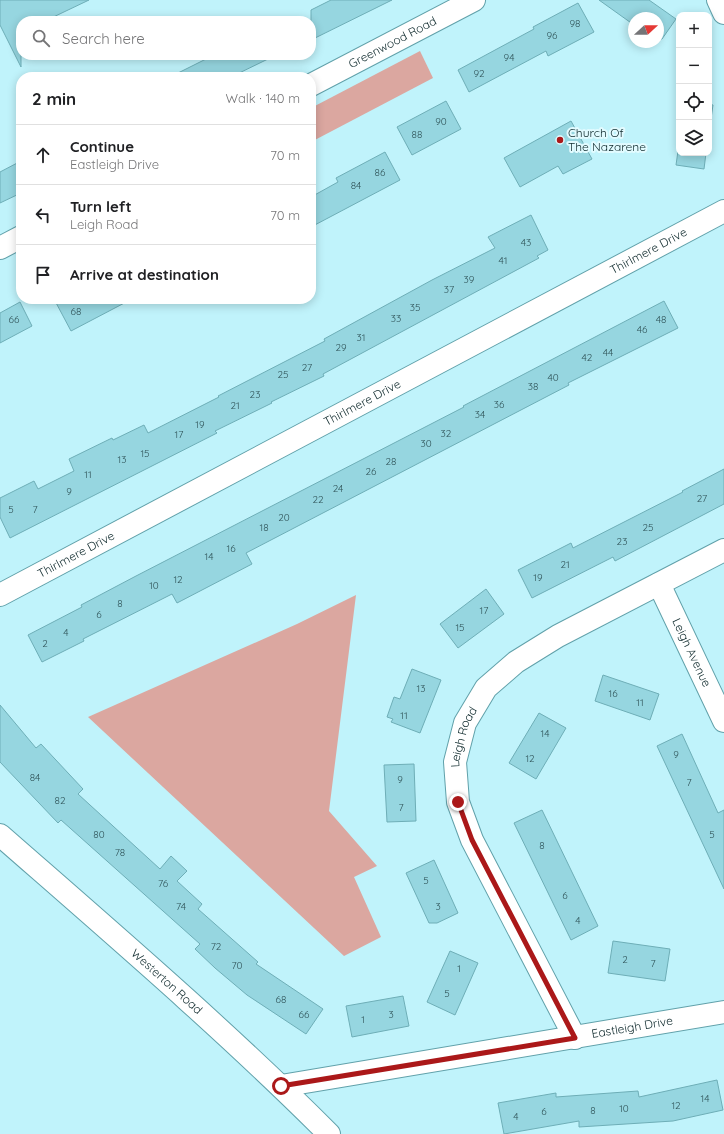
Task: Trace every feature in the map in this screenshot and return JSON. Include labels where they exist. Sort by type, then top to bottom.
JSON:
[{"type":"street","name":"Greenwood Road","points":[[316,82],[474,0]]},
{"type":"street","points":[[718,0],[724,14]]},
{"type":"street","name":"Thirlmere Drive","points":[[0,595],[724,211]]},
{"type":"street","points":[[0,248],[16,240]]},
{"type":"street","name":"Leigh Road","points":[[575,1038],[472,840],[458,802],[455,762],[465,723],[486,688],[516,662],[558,636],[724,550]]},
{"type":"street","name":"Leigh Avenue","points":[[659,584],[724,721]]},
{"type":"street","name":"Westerton Road","points":[[0,835],[123,942],[281,1086],[329,1134]]},
{"type":"street","name":"Eastleigh Drive","points":[[281,1086],[724,1012]]},
{"type":"shaded area","points":[[420,51],[433,78],[316,139],[316,105]]},
{"type":"shaded area","points":[[356,595],[329,811],[377,866],[354,877],[381,937],[344,956],[88,717],[297,624]]},
{"type":"building","points":[[0,0],[89,0],[55,16],[16,16],[16,57],[0,25]]},
{"type":"building","points":[[331,0],[392,0],[316,38],[316,16],[311,16],[311,10]]},
{"type":"building","points":[[599,0],[649,0],[676,19],[664,36],[664,12],[628,12],[628,21]]},
{"type":"building","points":[[578,3],[594,32],[548,56],[546,51],[469,92],[458,70],[534,29],[533,27]]},
{"type":"building","points":[[18,60],[21,60],[21,67]]},
{"type":"building","points":[[204,60],[266,60],[241,72],[180,72]]},
{"type":"building","points":[[446,101],[461,129],[412,155],[397,127]]},
{"type":"building","name":"Church Of The Nazarene","points":[[571,121],[592,159],[563,174],[558,166],[520,187],[504,158]]},
{"type":"building","points":[[385,152],[400,180],[316,224],[316,194],[338,182],[336,178]]},
{"type":"building","points":[[677,156],[706,156],[704,169],[676,165]]},
{"type":"building","points":[[16,164],[16,195],[0,203],[0,172]]},
{"type":"building","points":[[531,215],[548,250],[537,256],[539,258],[323,374],[324,376],[215,431],[217,433],[10,538],[0,517],[0,498],[34,481],[38,489],[74,471],[69,459],[112,438],[113,440],[144,425],[148,433],[325,341],[324,339],[432,280],[495,248],[488,237]]},
{"type":"building","points":[[664,301],[678,328],[568,383],[569,385],[246,553],[252,564],[177,603],[172,594],[83,639],[84,641],[42,662],[28,635],[82,607],[81,605],[136,576],[464,407],[463,406]]},
{"type":"building","points":[[16,304],[21,304],[32,326],[0,343],[0,313]]},
{"type":"building","points":[[57,304],[122,304],[71,331]]},
{"type":"building","points":[[724,469],[724,504],[615,561],[613,557],[532,598],[518,570],[571,543],[573,548],[683,492],[682,491]]},
{"type":"building","points":[[486,589],[504,614],[458,648],[440,624]]},
{"type":"building","points":[[412,669],[441,680],[420,733],[391,722],[393,719],[387,717],[394,697],[400,699]]},
{"type":"building","points":[[603,675],[659,694],[650,720],[595,701]]},
{"type":"building","points":[[0,705],[36,748],[41,744],[83,789],[78,794],[160,869],[171,856],[187,871],[177,881],[202,904],[198,909],[258,962],[256,964],[323,1009],[306,1034],[247,995],[215,968],[195,949],[200,944],[61,820],[58,823],[0,762]]},
{"type":"building","points":[[539,713],[566,728],[536,779],[509,763]]},
{"type":"building","points":[[682,734],[718,813],[724,810],[724,889],[657,746]]},
{"type":"building","points":[[414,764],[416,821],[387,822],[384,765]]},
{"type":"building","points":[[542,810],[598,926],[571,940],[514,823]]},
{"type":"building","points":[[434,860],[458,913],[437,923],[429,923],[406,873]]},
{"type":"building","points":[[613,941],[670,949],[665,981],[608,973]]},
{"type":"building","points":[[450,951],[478,963],[455,1015],[427,1002]]},
{"type":"building","points":[[403,996],[409,1026],[352,1037],[346,1006]]},
{"type":"building","points":[[717,1080],[723,1110],[673,1121],[579,1127],[579,1121],[504,1134],[498,1103],[556,1093],[556,1097],[638,1091],[639,1097]]},
{"type":"place","name":"Church Of The Nazarene","points":[[560,140]]},
{"type":"route","points":[[281,1086],[575,1038],[472,840],[458,802]]}]
